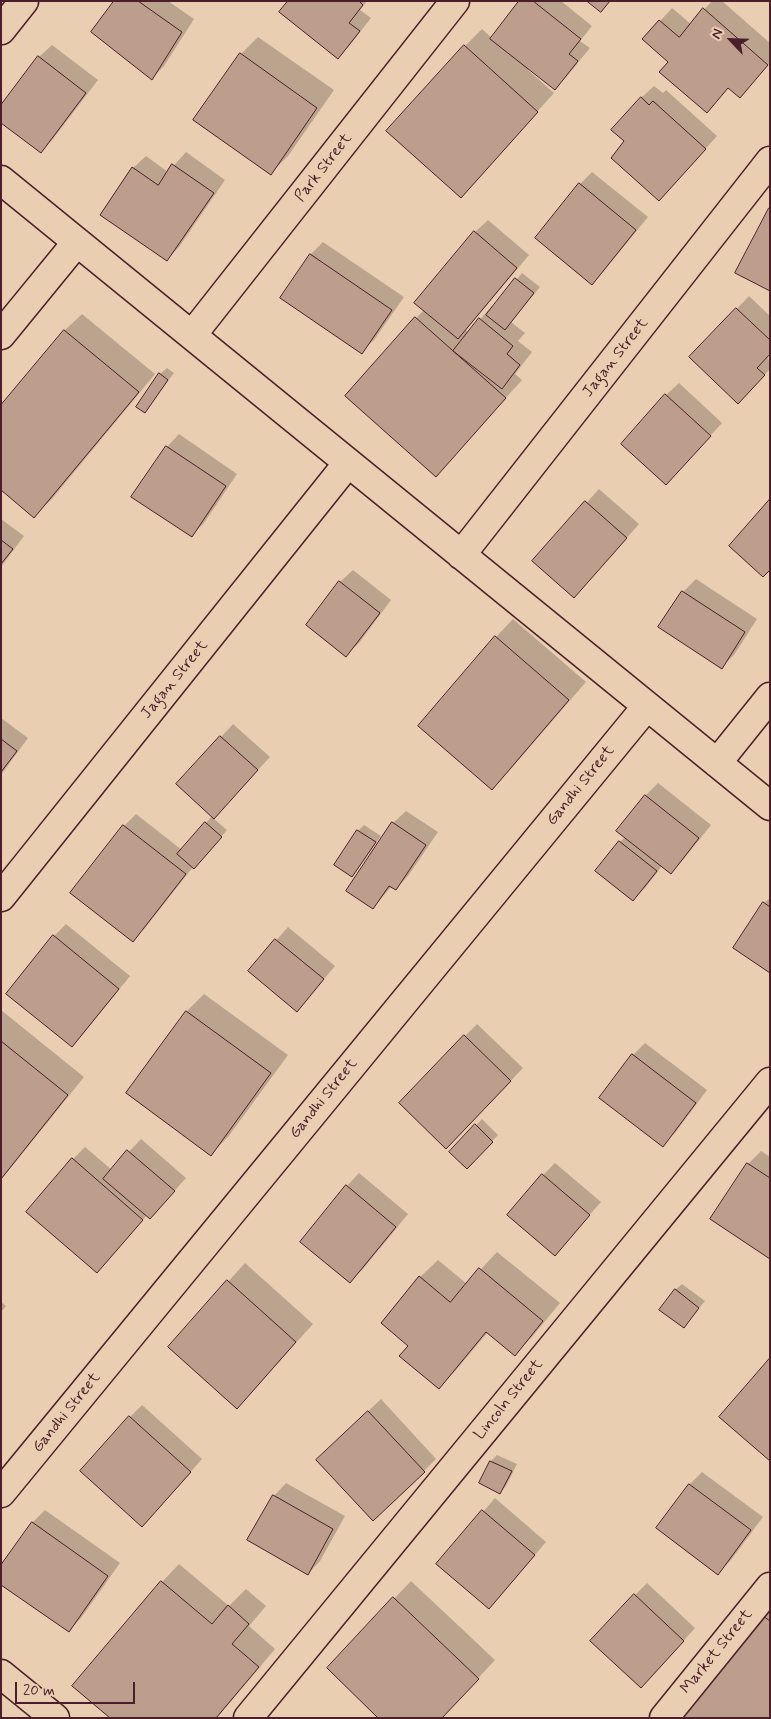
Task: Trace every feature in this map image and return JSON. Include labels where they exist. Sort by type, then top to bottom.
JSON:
[{"type":"street","points":[[1,30],[24,1]]},
{"type":"street","name":"Park Street","points":[[192,335],[455,1]]},
{"type":"street","name":"Jagan Street","points":[[461,555],[770,162]]},
{"type":"street","points":[[1,180],[770,806]]},
{"type":"street","points":[[1,335],[77,242]]},
{"type":"street","name":"Jagan Street","points":[[1,897],[348,462]]},
{"type":"street","points":[[717,763],[770,697]]},
{"type":"street","name":"Gandhi Street","points":[[1,1493],[646,706]]},
{"type":"street","name":"Lincoln Street","points":[[248,1718],[770,1082]]},
{"type":"street","name":"Market Street","points":[[664,1718],[770,1587]]},
{"type":"street","points":[[1,1674],[55,1718]]},
{"type":"building","points":[[114,1],[138,1],[182,32],[152,80],[91,32]]},
{"type":"building","points":[[288,1],[359,1],[363,5],[349,23],[360,31],[338,59],[279,12]]},
{"type":"building","points":[[519,1],[533,1],[581,39],[569,54],[578,61],[555,90],[490,39]]},
{"type":"building","points":[[587,1],[610,1],[601,12]]},
{"type":"building","points":[[703,8],[768,65],[740,98],[728,88],[707,113],[659,72],[668,62],[642,39],[659,20],[679,37]]},
{"type":"building","points":[[464,45],[538,112],[461,198],[386,131]]},
{"type":"building","points":[[240,53],[317,108],[271,175],[193,120]]},
{"type":"building","points":[[38,56],[86,93],[41,153],[1,123],[1,105]]},
{"type":"building","points":[[641,97],[649,105],[653,101],[706,149],[659,201],[611,158],[624,141],[611,130]]},
{"type":"building","points":[[172,164],[214,193],[167,261],[100,215],[132,167],[158,185]]},
{"type":"building","points":[[579,183],[636,230],[592,285],[535,238]]},
{"type":"building","points":[[770,208],[770,291],[735,273]]},
{"type":"building","points":[[474,231],[517,268],[458,339],[414,303]]},
{"type":"building","points":[[310,254],[392,310],[362,354],[280,298]]},
{"type":"building","points":[[515,278],[534,293],[505,330],[486,315]]},
{"type":"building","points":[[736,308],[770,340],[770,354],[757,368],[765,375],[738,404],[689,357]]},
{"type":"building","points":[[415,317],[506,398],[436,477],[345,396]]},
{"type":"building","points":[[479,318],[513,346],[507,354],[520,365],[502,389],[453,351]]},
{"type":"building","points":[[64,330],[139,392],[34,518],[1,490],[1,405]]},
{"type":"building","points":[[159,373],[168,380],[145,413],[136,407]]},
{"type":"building","points":[[665,394],[711,436],[666,485],[621,444]]},
{"type":"building","points":[[166,446],[226,486],[192,537],[131,497]]},
{"type":"building","points":[[770,499],[770,570],[763,577],[729,546]]},
{"type":"building","points":[[585,501],[627,538],[574,598],[532,561]]},
{"type":"building","points":[[1,540],[13,549],[1,564]]},
{"type":"building","points":[[339,581],[380,613],[346,657],[306,625]]},
{"type":"building","points":[[682,591],[745,632],[722,669],[658,627]]},
{"type":"building","points":[[495,636],[569,700],[492,790],[418,726]]},
{"type":"building","points":[[220,736],[258,770],[214,819],[176,784]]},
{"type":"building","points":[[1,739],[17,751],[1,772]]},
{"type":"building","points":[[645,795],[699,838],[671,874],[616,831]]},
{"type":"building","points":[[205,822],[222,837],[194,869],[177,854]]},
{"type":"building","points":[[392,822],[426,845],[396,890],[389,886],[373,909],[346,891]]},
{"type":"building","points":[[123,825],[186,874],[133,942],[70,893]]},
{"type":"building","points":[[357,830],[376,842],[352,877],[334,865]]},
{"type":"building","points":[[619,841],[657,871],[633,901],[595,871]]},
{"type":"building","points":[[763,902],[770,907],[770,973],[733,948]]},
{"type":"building","points":[[53,935],[119,989],[72,1047],[6,994]]},
{"type":"building","points":[[275,939],[324,979],[297,1012],[248,971]]},
{"type":"building","points":[[186,1011],[271,1073],[211,1156],[126,1093]]},
{"type":"building","points":[[464,1035],[511,1081],[446,1149],[399,1103]]},
{"type":"building","points":[[1,1041],[68,1095],[1,1179]]},
{"type":"building","points":[[632,1054],[696,1103],[663,1147],[599,1098]]},
{"type":"building","points":[[475,1124],[493,1142],[467,1169],[449,1152]]},
{"type":"building","points":[[127,1150],[175,1191],[150,1219],[103,1179]]},
{"type":"building","points":[[72,1158],[143,1220],[97,1273],[26,1212]]},
{"type":"building","points":[[747,1163],[770,1178],[770,1259],[710,1219]]},
{"type":"building","points":[[542,1174],[590,1215],[555,1256],[507,1215]]},
{"type":"building","points":[[346,1185],[396,1227],[350,1283],[300,1242]]},
{"type":"building","points":[[479,1268],[543,1321],[515,1356],[486,1332],[439,1389],[399,1356],[408,1346],[381,1323],[419,1276],[450,1302]]},
{"type":"building","points":[[227,1280],[296,1342],[237,1409],[168,1347]]},
{"type":"building","points":[[675,1289],[699,1308],[684,1328],[659,1310]]},
{"type":"building","points":[[770,1358],[770,1461],[719,1417]]},
{"type":"building","points":[[368,1411],[425,1472],[373,1521],[316,1460]]},
{"type":"building","points":[[129,1416],[191,1472],[142,1527],[80,1471]]},
{"type":"building","points":[[490,1461],[512,1471],[500,1494],[479,1483]]},
{"type":"building","points":[[689,1484],[751,1530],[718,1575],[656,1528]]},
{"type":"building","points":[[273,1495],[333,1529],[308,1575],[247,1540]]},
{"type":"building","points":[[482,1510],[535,1555],[489,1609],[436,1564]]},
{"type":"building","points":[[32,1522],[108,1576],[69,1632],[1,1585],[1,1565]]},
{"type":"building","points":[[161,1581],[212,1624],[228,1605],[249,1624],[232,1644],[259,1667],[216,1718],[110,1718],[72,1686]]},
{"type":"building","points":[[634,1594],[684,1641],[641,1688],[590,1641]]},
{"type":"building","points":[[393,1597],[479,1679],[442,1718],[378,1718],[327,1668]]},
{"type":"building","points":[[763,1616],[770,1621],[770,1718],[680,1718]]}]
